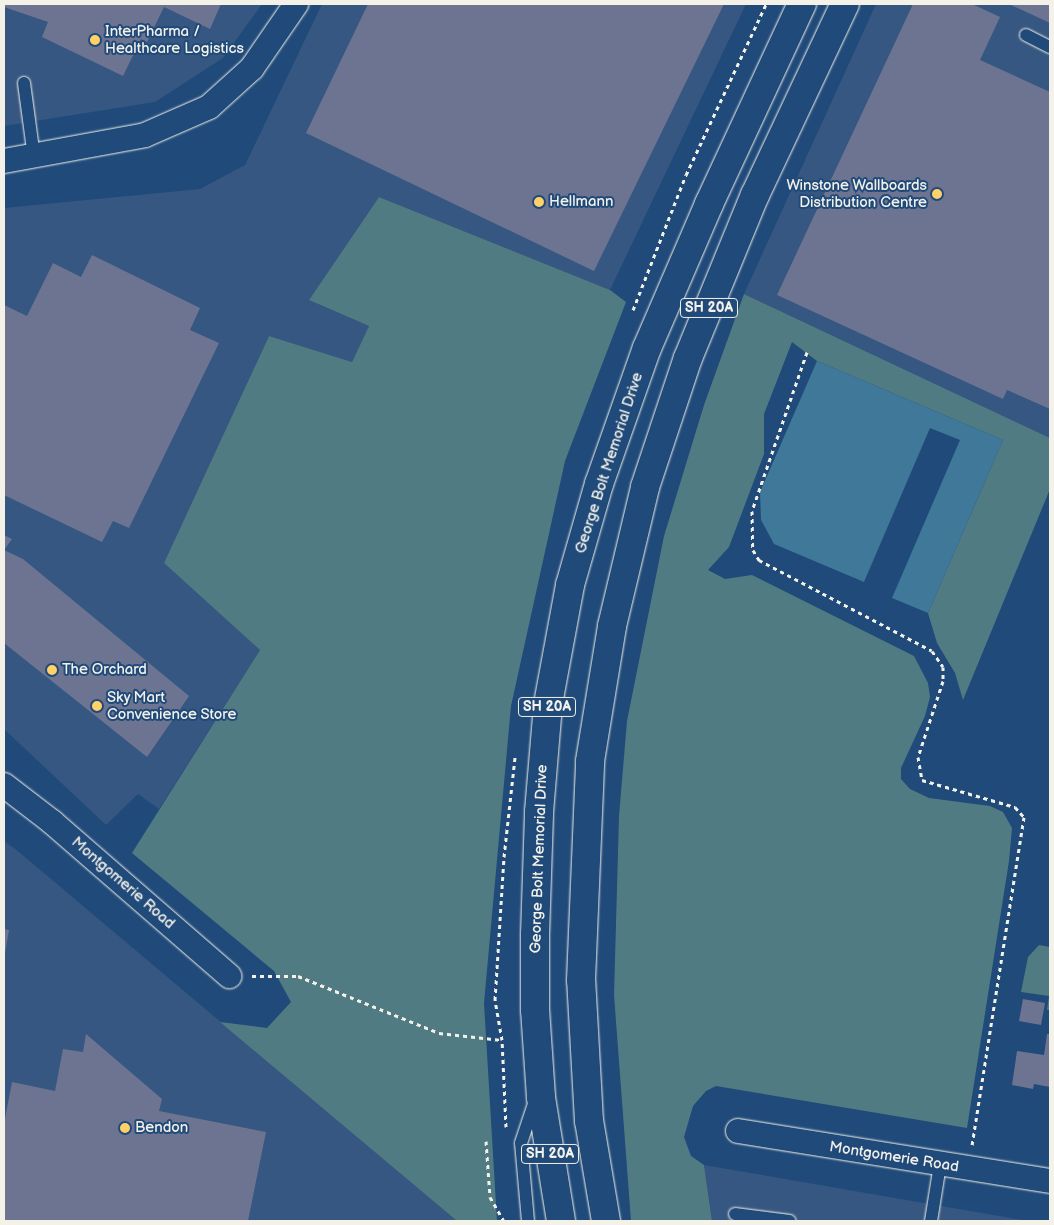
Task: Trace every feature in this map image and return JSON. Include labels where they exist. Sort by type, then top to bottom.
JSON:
[{"type":"highway","name":"George Bolt Memorial Drive","points":[[561,1221],[540,1087],[535,1010],[539,812],[548,704],[570,586],[599,484],[647,348],[709,204],[802,4]]},
{"type":"highway","name":"SH 20A","points":[[606,1221],[589,1121],[581,980],[590,761],[612,626],[645,487],[688,358],[754,195],[845,4]]},
{"type":"street","points":[[4,161],[34,157],[145,135],[210,107],[252,68],[296,4]]},
{"type":"street","name":"Montgomerie Road","points":[[7,790],[52,822],[229,976]]},
{"type":"street","name":"Montgomerie Road","points":[[738,1131],[940,1165],[1050,1181]]},
{"type":"lane","points":[[1026,35],[1050,46]]},
{"type":"lane","points":[[24,83],[34,157]]},
{"type":"lane","points":[[528,1221],[521,1143],[540,1087]]},
{"type":"lane","points":[[931,1221],[940,1165]]},
{"type":"lane","points":[[735,1214],[790,1221]]},
{"type":"path","points":[[807,352],[752,511],[753,550],[759,560],[932,650],[944,667],[943,681],[918,757],[922,780],[1015,807],[1024,817],[968,1168]]},
{"type":"path","points":[[229,976],[298,976],[440,1033],[502,1040]]},
{"type":"path","points":[[486,1141],[490,1197],[504,1221]]},
{"type":"shaded area","points":[[4,4],[262,4],[223,58],[155,102],[4,126]]},
{"type":"shaded area","points":[[322,4],[746,4],[610,290],[379,197],[309,300],[369,326],[352,362],[269,336],[164,563],[260,650],[159,809],[138,794],[106,825],[4,729],[4,208],[200,189],[245,165]]},
{"type":"shaded area","name":"Winstone Wallboards Distribution Centre","points":[[876,4],[1050,4],[1050,438],[744,294]]},
{"type":"shaded area","points":[[817,361],[1003,440],[928,613],[892,598],[960,440],[930,428],[864,582],[774,544],[761,520],[760,492]]},
{"type":"shaded area","points":[[4,841],[19,852],[457,1221],[4,1221]]},
{"type":"shaded area","points":[[704,1165],[1028,1221],[712,1221]]},
{"type":"green space","points":[[379,197],[610,290],[626,302],[565,461],[511,706],[484,1003],[497,1221],[457,1221],[220,1022],[267,1028],[291,1002],[274,971],[132,853],[260,650],[164,563],[269,336],[352,362],[369,326],[309,300]]},
{"type":"green space","points":[[744,294],[1050,438],[1050,489],[963,700],[955,673],[937,643],[928,613],[1003,440],[817,361],[792,342],[764,414],[764,454],[729,547],[708,570],[725,579],[752,575],[914,656],[928,683],[930,697],[925,716],[901,768],[901,779],[910,789],[929,798],[990,806],[1003,812],[1012,828],[1009,861],[967,1128],[716,1086],[706,1091],[693,1106],[684,1137],[691,1156],[704,1165],[712,1221],[631,1221],[614,995],[619,816],[627,721],[664,536],[704,405]]},
{"type":"green space","points":[[1039,945],[1050,947],[1050,1010],[1047,1010],[1049,996],[1021,992],[1028,957]]},
{"type":"building","name":"InterPharma / Healthcare Logistics","points":[[4,4],[221,4],[210,29],[164,7],[147,42],[141,39],[123,76],[42,37],[48,22],[4,7]]},
{"type":"building","name":"Hellmann","points":[[368,4],[724,4],[594,271],[306,133]]},
{"type":"building","name":"Winstone Wallboards Distribution Centre","points":[[913,4],[972,4],[1000,17],[980,60],[1050,92],[1050,409],[1007,390],[1003,399],[777,295]]},
{"type":"building","points":[[1009,4],[1050,4],[1050,23]]},
{"type":"building","points":[[92,255],[200,308],[190,330],[219,343],[129,528],[113,521],[102,542],[4,495],[4,305],[27,316],[53,263],[81,277]]},
{"type":"building","points":[[4,535],[12,539],[4,550]]},
{"type":"building","points":[[4,550],[23,559],[189,696],[147,757],[4,643]]},
{"type":"building","points":[[4,929],[9,930],[5,953],[4,953]]},
{"type":"building","points":[[1023,999],[1045,1003],[1041,1025],[1019,1021]]},
{"type":"building","name":"Bendon","points":[[86,1034],[162,1099],[159,1111],[266,1132],[248,1221],[4,1221],[4,1124],[12,1082],[55,1091],[63,1049],[83,1052]]},
{"type":"building","points":[[1047,1034],[1050,1034],[1050,1087],[1034,1084],[1033,1089],[1012,1085],[1017,1051],[1044,1055]]},
{"type":"place","name":"InterPharma / Healthcare Logistics","points":[[95,40]]},
{"type":"place","name":"Winstone Wallboards Distribution Centre","points":[[937,194]]},
{"type":"place","name":"Hellmann","points":[[539,202]]},
{"type":"place","name":"The Orchard","points":[[52,670]]},
{"type":"place","name":"Sky Mart Convenience Store","points":[[97,706]]},
{"type":"place","name":"Bendon","points":[[125,1128]]}]
